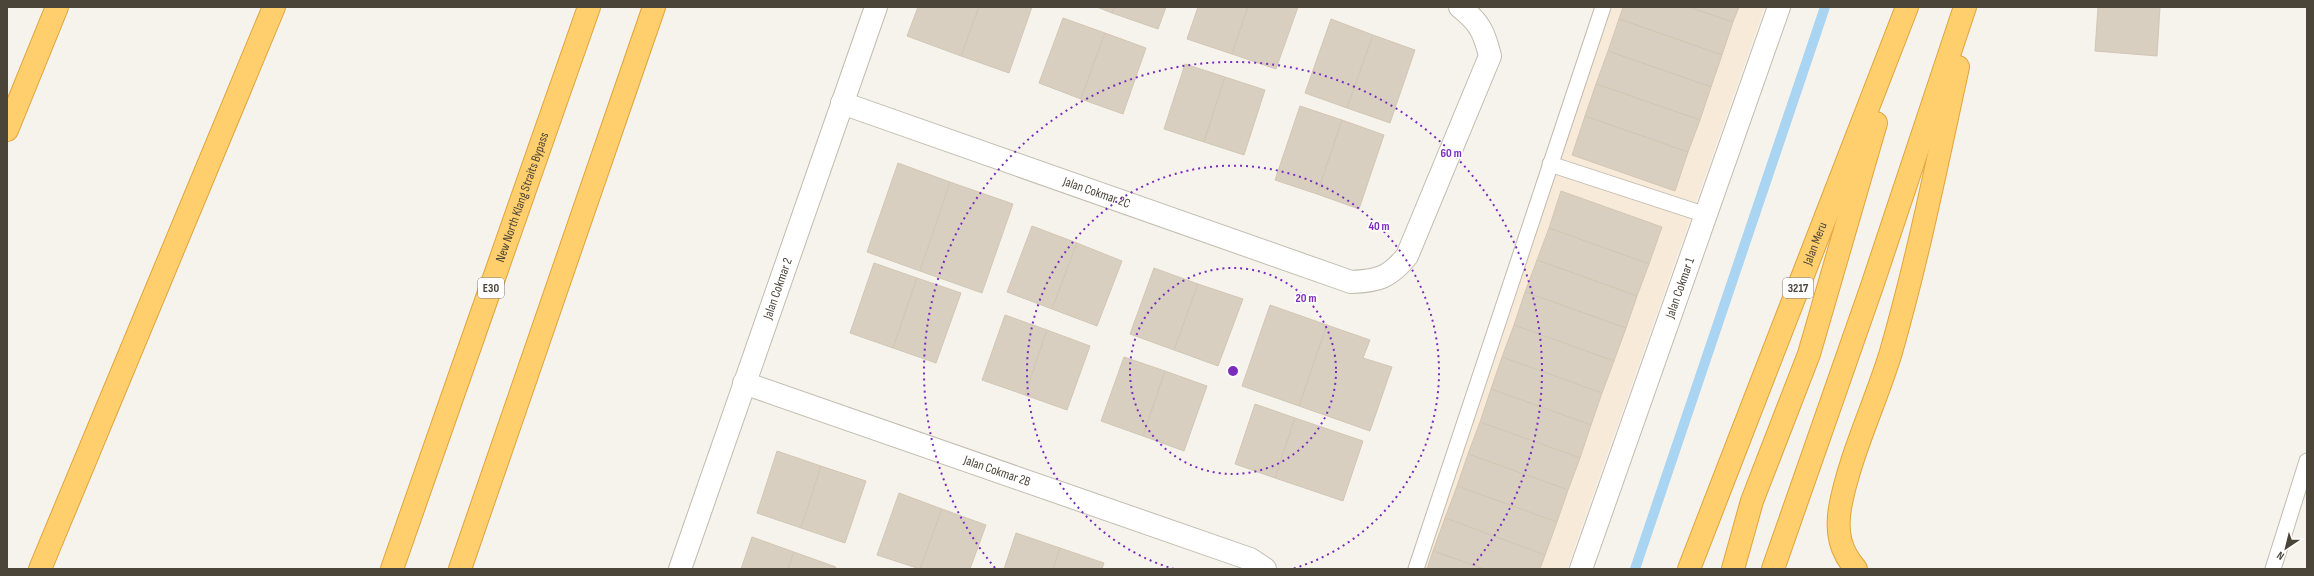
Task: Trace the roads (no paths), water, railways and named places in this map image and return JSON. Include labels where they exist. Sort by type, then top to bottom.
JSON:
[{"type":"highway","points":[[7,130],[57,7]]},
{"type":"highway","points":[[40,569],[274,7]]},
{"type":"highway","name":"New North Klang Straits Bypass","points":[[392,569],[589,7]]},
{"type":"highway","points":[[460,569],[654,7]]},
{"type":"highway","points":[[1734,569],[1752,501],[1809,354],[1908,7]]},
{"type":"highway","name":"Jalan Meru","points":[[1689,569],[1908,7]]},
{"type":"highway","points":[[1774,569],[1872,286],[1964,7]]},
{"type":"highway","points":[[1856,569],[1845,556],[1839,536],[1840,508],[1851,469],[1886,369],[1912,278],[1971,7]]},
{"type":"street","name":"Jalan Cokmar 2","points":[[680,569],[876,7]]},
{"type":"street","name":"Jalan Cokmar 2C","points":[[842,103],[1351,282],[1375,281],[1395,270],[1407,256],[1490,56],[1484,34],[1475,19],[1460,7]]},
{"type":"street","name":"Jalan Cokmar 1","points":[[1580,569],[1779,7]]},
{"type":"street","name":"Jalan Cokmar 2B","points":[[744,384],[1257,564]]},
{"type":"lane","points":[[1416,569],[1603,7]]},
{"type":"lane","points":[[1550,164],[1706,215]]},
{"type":"lane","points":[[2273,569],[2307,462]]},
{"type":"waterway","points":[[1635,569],[1825,7]]}]
